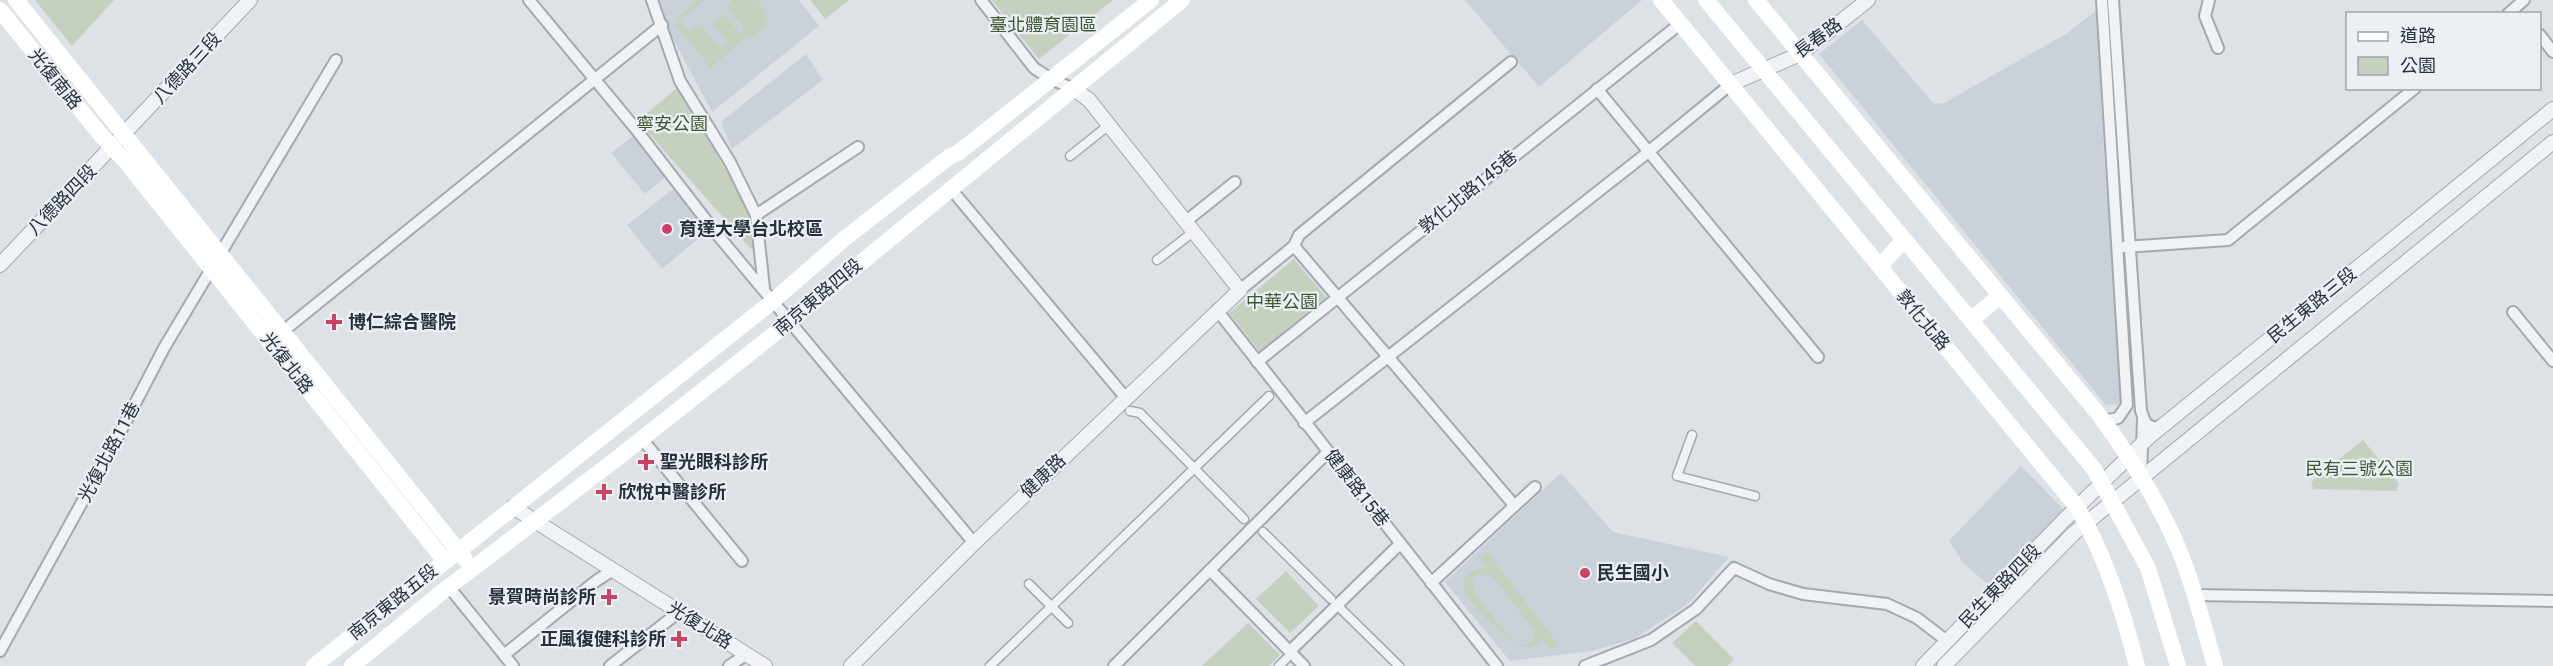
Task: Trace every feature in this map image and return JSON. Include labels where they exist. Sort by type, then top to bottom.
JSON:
[{"type":"main road","name":"光復南路","points":[[16,0],[117,141]]},
{"type":"main road","name":"南京東路四段","points":[[451,556],[769,295],[844,240],[1151,0]]},
{"type":"main road","name":"南京東路四段","points":[[449,587],[642,439],[1182,0]]},
{"type":"main road","name":"敦化北路","points":[[1661,0],[2077,507],[2122,607],[2138,666]]},
{"type":"main road","name":"敦化北路","points":[[1706,0],[2090,464],[2113,500],[2148,568],[2178,666]]},
{"type":"main road","points":[[1756,0],[2130,456],[2174,538],[2215,666]]},
{"type":"main road","name":"光復南路","points":[[0,10],[117,141]]},
{"type":"main road","name":"光復北路","points":[[117,141],[451,556],[473,569]]},
{"type":"main road","points":[[1880,266],[1904,240]]},
{"type":"main road","name":"光復北路","points":[[216,262],[282,332],[451,556]]},
{"type":"main road","points":[[1971,320],[2000,296]]},
{"type":"main road","name":"南京東路五段","points":[[314,666],[451,556]]},
{"type":"main road","name":"南京東路五段","points":[[352,666],[449,587]]},
{"type":"street","name":"八德路三段","points":[[117,141],[250,0]]},
{"type":"street","points":[[529,0],[974,543]]},
{"type":"street","points":[[652,0],[680,81],[730,162],[756,215],[769,295]]},
{"type":"street","points":[[981,0],[1035,68],[1051,79],[1074,89],[1089,100],[1186,229],[1240,290]]},
{"type":"street","name":"長春路","points":[[1731,84],[1800,54],[1868,0]]},
{"type":"street","points":[[2100,417],[2109,420],[2118,418],[2127,405],[2102,0]]},
{"type":"street","points":[[2113,0],[2143,420],[2142,477]]},
{"type":"street","points":[[2209,0],[2205,16],[2218,48]]},
{"type":"street","name":"敦化北路145巷","points":[[1257,362],[1681,23]]},
{"type":"street","points":[[282,332],[662,25]]},
{"type":"street","points":[[2541,36],[2553,52]]},
{"type":"street","name":"光復北路11巷","points":[[0,651],[160,356],[336,60]]},
{"type":"street","name":"健康路","points":[[850,666],[1125,397],[1217,310],[1294,246],[1299,235],[1511,62]]},
{"type":"street","points":[[1304,423],[1731,84]]},
{"type":"street","points":[[1597,89],[1818,357]]},
{"type":"street","points":[[2117,248],[2228,240],[2413,90]]},
{"type":"street","name":"民生東路三段","points":[[2077,507],[2167,422],[2553,109]]},
{"type":"street","points":[[1070,156],[1104,129]]},
{"type":"street","name":"八德路四段","points":[[0,265],[117,141]]},
{"type":"street","name":"民生東路三段","points":[[2086,523],[2553,142]]},
{"type":"street","points":[[756,215],[858,147]]},
{"type":"street","points":[[1157,260],[1235,182]]},
{"type":"street","points":[[951,189],[1125,397]]},
{"type":"street","points":[[1294,246],[1514,505]]},
{"type":"street","name":"健康路15巷","points":[[1217,310],[1497,666]]},
{"type":"street","points":[[2513,312],[2553,361]]},
{"type":"street","points":[[990,666],[1269,396]]},
{"type":"street","points":[[1130,411],[1140,413],[1244,519]]},
{"type":"street","points":[[2143,420],[2155,428],[2167,422]]},
{"type":"street","points":[[1692,435],[1677,476],[1755,496]]},
{"type":"street","points":[[642,439],[742,561]]},
{"type":"street","points":[[1114,666],[1328,452]]},
{"type":"street","points":[[1431,583],[1535,487]]},
{"type":"street","name":"光復北路","points":[[513,507],[765,666]]},
{"type":"street","name":"民生東路四段","points":[[1923,666],[2077,507]]},
{"type":"street","name":"民生東路四段","points":[[1944,666],[2062,544],[2086,523]]},
{"type":"street","points":[[1263,531],[1331,599]]},
{"type":"street","points":[[1279,666],[1400,544]]},
{"type":"street","name":"光復北路","points":[[449,587],[451,556]]},
{"type":"street","points":[[1585,666],[1651,639],[1696,609],[1734,568],[1769,584],[1803,594],[1887,604],[1917,618],[1947,641]]},
{"type":"street","points":[[504,655],[596,580],[613,570]]},
{"type":"street","points":[[1210,570],[1288,655],[1304,666]]},
{"type":"street","points":[[1029,584],[1068,623]]},
{"type":"street","points":[[449,587],[513,666]]},
{"type":"street","points":[[2194,595],[2553,601]]},
{"type":"street","points":[[1341,610],[1399,666]]},
{"type":"street","points":[[610,666],[679,612]]},
{"type":"street","points":[[729,666],[747,654]]},
{"type":"shaded area","points":[[661,0],[799,0],[819,26],[712,112],[655,5]]},
{"type":"shaded area","points":[[1465,0],[1642,0],[1539,87]]},
{"type":"shaded area","points":[[2097,10],[2103,140],[2123,404],[2106,405],[1819,54],[1862,20],[1934,104],[1944,103],[2066,34]]},
{"type":"shaded area","points":[[806,54],[823,80],[732,149],[721,122]]},
{"type":"shaded area","name":"育達大學台北校區","points":[[633,136],[665,177],[645,194],[611,153]]},
{"type":"shaded area","name":"育達大學台北校區","points":[[673,189],[706,232],[662,269],[627,225]]},
{"type":"shaded area","points":[[2021,466],[2064,510],[1990,586],[1964,564],[1949,541]]},
{"type":"shaded area","name":"民生國小","points":[[1561,473],[1613,532],[1729,557],[1689,603],[1636,638],[1592,651],[1510,661],[1445,582]]},
{"type":"green space","points":[[35,0],[114,0],[72,46]]},
{"type":"green space","points":[[697,0],[705,0],[683,18],[682,22],[690,32],[700,23],[721,48],[728,43],[712,23],[724,14],[739,33],[745,29],[726,6],[732,0],[757,0],[764,9],[765,19],[769,24],[752,37],[749,34],[711,68],[677,27],[676,20]]},
{"type":"green space","points":[[810,0],[849,0],[825,19]]},
{"type":"green space","name":"臺北體育園區","points":[[992,0],[1113,0],[1039,59]]},
{"type":"green space","name":"寧安公園","points":[[678,87],[741,196],[750,216],[755,248],[751,249],[638,121]]},
{"type":"green space","name":"中華公園","points":[[1294,259],[1326,297],[1260,352],[1229,313]]},
{"type":"green space","name":"民有三號公園","points":[[2363,440],[2399,484],[2396,491],[2313,489],[2311,482]]},
{"type":"green space","points":[[1487,552],[1558,644],[1550,650],[1542,640],[1535,646],[1520,644],[1529,644],[1534,630],[1495,579],[1489,575],[1475,575],[1472,582],[1476,595],[1511,640],[1481,612],[1466,595],[1464,589],[1465,579],[1471,572],[1487,568],[1480,558]]},
{"type":"green space","points":[[1286,571],[1319,606],[1290,633],[1256,599]]},
{"type":"green space","points":[[1696,621],[1734,659],[1728,666],[1695,666],[1672,643]]},
{"type":"green space","points":[[1248,623],[1280,655],[1269,666],[1202,666]]},
{"type":"place","name":"育達大學台北校區","points":[[667,229]]},
{"type":"place","name":"博仁綜合醫院","points":[[334,322]]},
{"type":"place","name":"聖光眼科診所","points":[[646,462]]},
{"type":"place","name":"欣悅中醫診所","points":[[604,492]]},
{"type":"place","name":"民生國小","points":[[1585,573]]},
{"type":"place","name":"景賀時尚診所","points":[[609,597]]},
{"type":"place","name":"正風復健科診所","points":[[679,639]]}]
